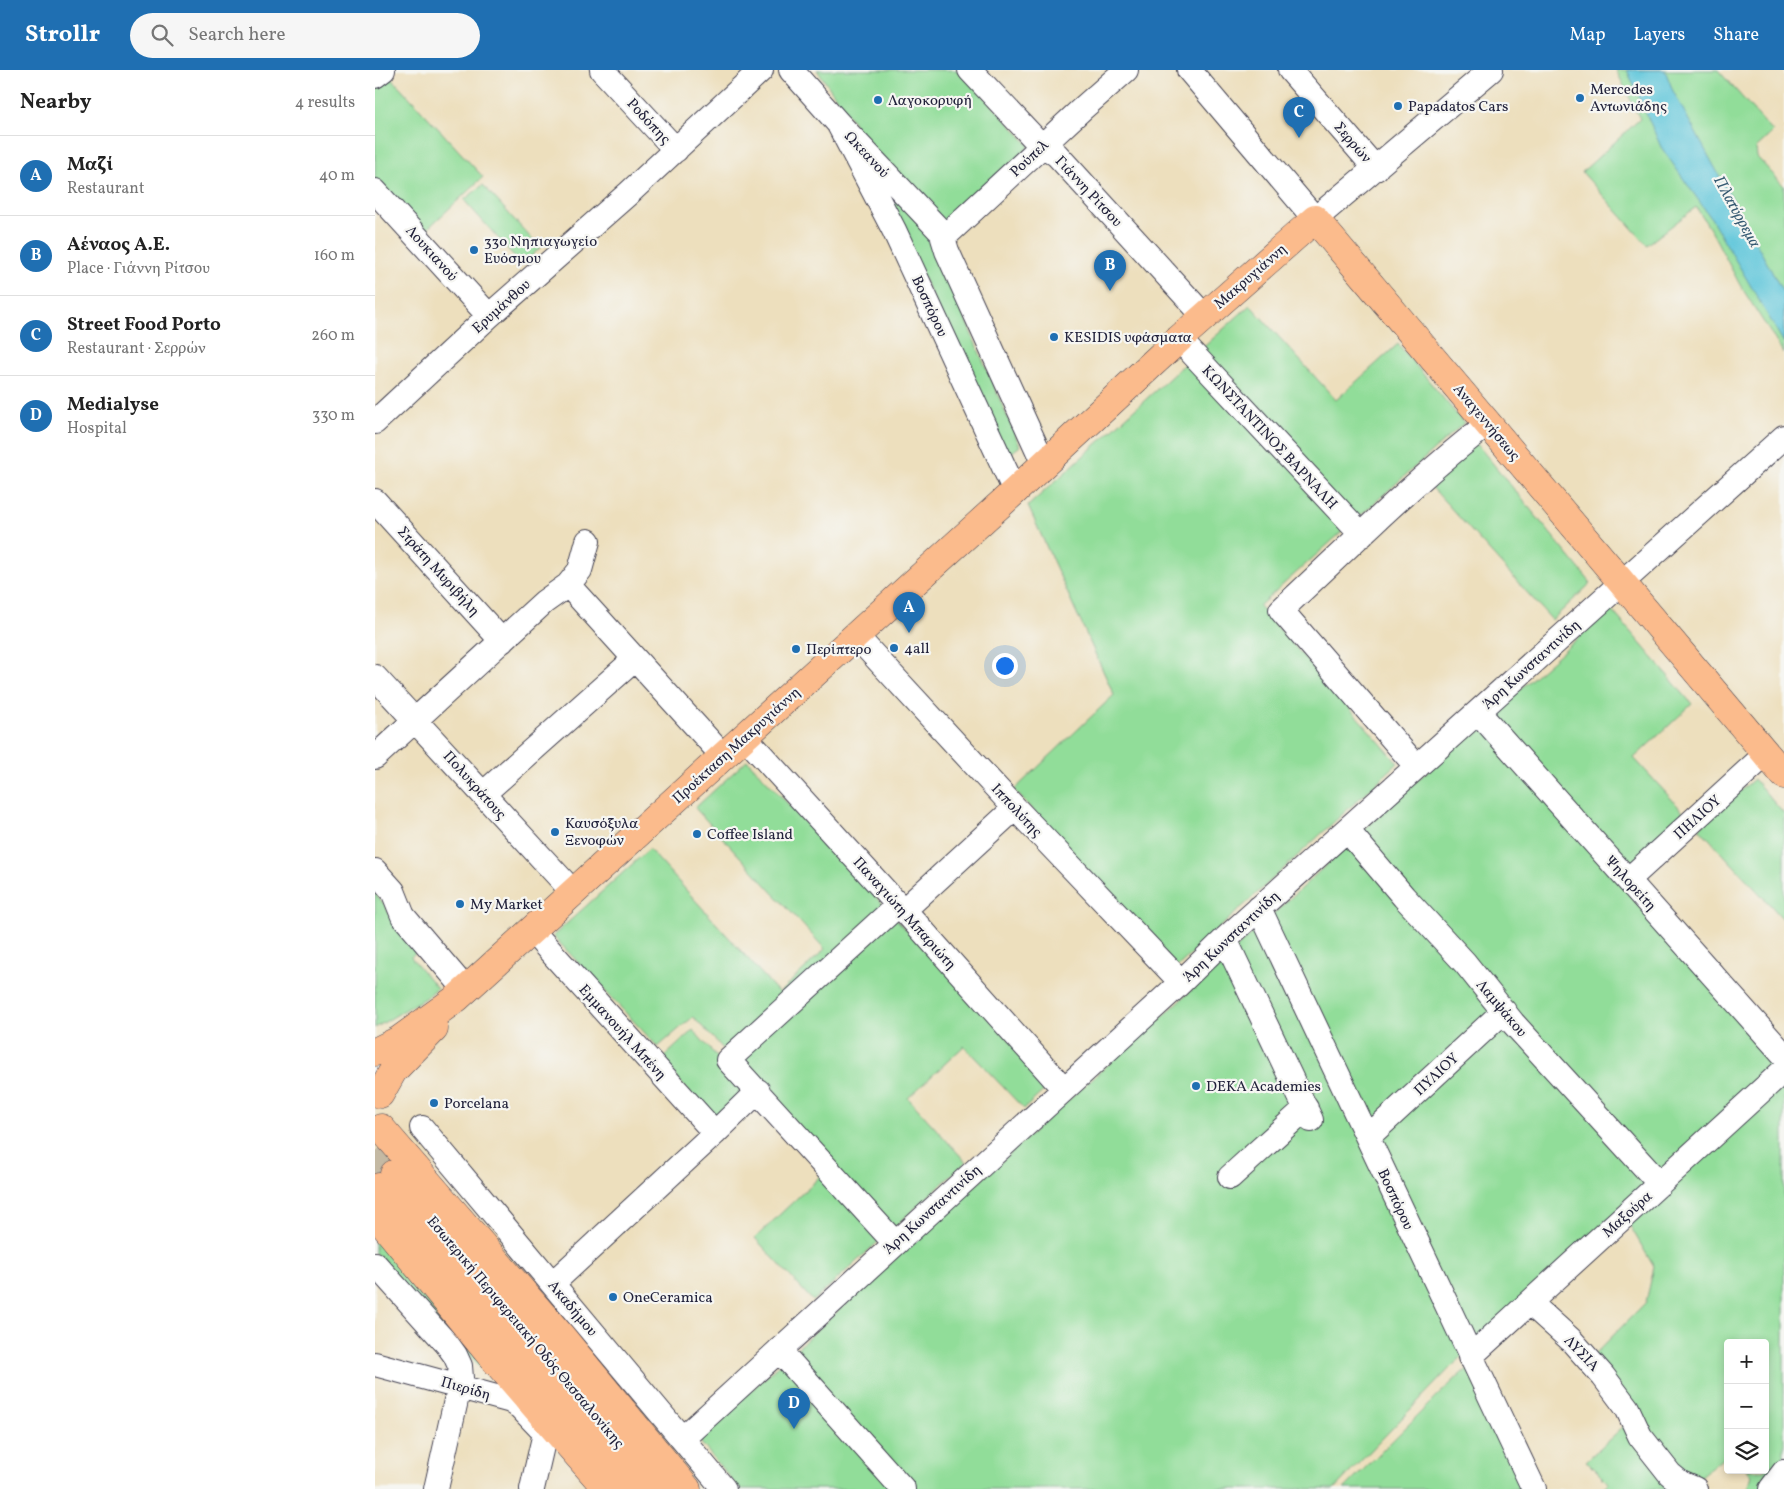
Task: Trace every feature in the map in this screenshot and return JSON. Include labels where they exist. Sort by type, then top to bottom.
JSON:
[{"type":"main road","name":"Μακρυγιάννη","points":[[1015,491],[1179,339],[1315,219]]},
{"type":"main road","name":"Αναγεννήσεως","points":[[1315,219],[1784,775]]},
{"type":"main road","name":"Προέκταση Μακρυγιάννη","points":[[462,994],[1015,491]]},
{"type":"main road","points":[[375,1052],[399,1040],[462,994]]},
{"type":"main road","points":[[462,994],[430,1033],[378,1089],[383,1109],[378,1135],[561,1336],[687,1489]]},
{"type":"main road","name":"Εσωτερική Περιφερειακή Οδός Θεσσαλονίκης","points":[[633,1489],[386,1181],[659,1489]]},
{"type":"main road","points":[[375,1214],[487,1350],[607,1489]]},
{"type":"street","points":[[375,76],[383,70]]},
{"type":"street","name":"Ροδόπης","points":[[602,70],[676,150]]},
{"type":"street","name":"Ερυμάνθου","points":[[379,409],[489,316],[629,193],[761,70]]},
{"type":"street","name":"Ωκεανού","points":[[791,70],[946,244]]},
{"type":"street","name":"Γιάννη Ρίτσου","points":[[971,70],[1043,146],[1057,155],[1205,316]]},
{"type":"street","name":"Ρούπελ","points":[[946,244],[1043,146],[1126,70]]},
{"type":"street","name":"Αναγεννήσεως","points":[[1189,70],[1315,219]]},
{"type":"street","name":"Σερρών","points":[[1290,70],[1376,169]]},
{"type":"street","name":"Μακρυγιάννη","points":[[1315,219],[1491,70]]},
{"type":"street","name":"Βοσπόρου","points":[[838,123],[894,230],[1015,491]]},
{"type":"street","name":"Λουκιανού","points":[[375,191],[489,316]]},
{"type":"street","points":[[946,244],[1044,464]]},
{"type":"street","name":"ΚΩΝΣΤΑΝΤΙΝΟΣ ΒΑΡΝΑΛΗ","points":[[1179,339],[1362,535]]},
{"type":"street","points":[[1417,767],[1281,610],[1461,445],[1489,423]]},
{"type":"street","name":"Άρη Κωνσταντινίδη","points":[[681,1439],[1065,1089],[1259,908],[1784,437]]},
{"type":"street","name":"Στράτη Μυριβήλη","points":[[375,501],[502,641]]},
{"type":"street","points":[[375,757],[544,602],[568,585],[580,570],[588,541]]},
{"type":"street","points":[[568,585],[723,756]]},
{"type":"street","name":"Ιππολύτης","points":[[856,636],[1015,808],[1181,982]]},
{"type":"street","points":[[483,794],[635,659]]},
{"type":"street","name":"Πολυκράτους","points":[[375,678],[416,720],[574,893]]},
{"type":"street","name":"Ψηλορείτη","points":[[1478,712],[1784,1055]]},
{"type":"street","name":"Παναγιώτη Μπαριώτη","points":[[745,737],[1065,1089]]},
{"type":"street","name":"ΠΗΛΙΟΥ","points":[[1628,880],[1766,754]]},
{"type":"street","points":[[895,1243],[728,1060],[1015,808]]},
{"type":"street","name":"Λαμψάκου","points":[[1347,830],[1404,897],[1465,963],[1513,1023],[1660,1184]]},
{"type":"street","points":[[375,871],[393,890],[403,916],[462,994]]},
{"type":"street","name":"Βοσπόρου","points":[[1259,908],[1534,1489]]},
{"type":"street","name":"Εμμανουήλ Μπένη","points":[[532,930],[715,1133]]},
{"type":"street","points":[[1225,939],[1308,1114],[1230,1177]]},
{"type":"street","name":"ΠΥΛΙΟΥ","points":[[1368,1137],[1504,1011]]},
{"type":"street","name":"Μαξούρα","points":[[1471,1357],[1784,1070]]},
{"type":"street","points":[[553,1283],[758,1092]]},
{"type":"street","name":"Ακαδήμου","points":[[422,1128],[724,1489]]},
{"type":"street","points":[[375,1264],[447,1344],[455,1355],[461,1370],[460,1386],[436,1489]]},
{"type":"street","name":"ΛΥΣΙΑ","points":[[1530,1303],[1587,1356],[1627,1408],[1640,1436],[1654,1455],[1676,1479],[1695,1489]]},
{"type":"street","points":[[779,1350],[903,1489]]},
{"type":"street","name":"Πιερίδη","points":[[375,1364],[460,1386],[515,1403],[545,1433],[532,1489]]},
{"type":"street","points":[[1771,1489],[1784,1472]]},
{"type":"green space","points":[[817,70],[960,70],[1030,146],[929,236],[1020,446],[1005,458],[853,122]]},
{"type":"green space","points":[[1616,70],[1718,70],[1773,132],[1756,148],[1757,157],[1784,186],[1784,354],[1740,285],[1713,234],[1696,207],[1647,245],[1582,172],[1640,119]]},
{"type":"green space","points":[[387,73],[483,177],[423,233],[375,181],[375,84]]},
{"type":"green space","points":[[483,185],[540,248],[522,265],[464,200]]},
{"type":"green space","points":[[1250,305],[1336,400],[1398,344],[1464,423],[1259,606],[1398,763],[1177,967],[1014,790],[1114,695],[1028,506]]},
{"type":"green space","points":[[1476,443],[1591,583],[1552,620],[1429,484]]},
{"type":"green space","points":[[1611,609],[1692,704],[1634,758],[1688,817],[1618,882],[1780,1062],[1451,1367],[1334,1489],[739,1489],[701,1443],[700,1437],[1095,1076],[1159,1020],[1434,765]]},
{"type":"green space","points":[[747,760],[1051,1084],[1024,1109],[964,1046],[908,1098],[966,1162],[813,1301],[755,1238],[833,1164],[693,1017],[658,1047],[553,936],[649,849],[779,993],[825,949],[695,808]]},
{"type":"green space","points":[[1754,779],[1784,814],[1784,920],[1699,828]]},
{"type":"green space","points":[[375,881],[380,887],[375,893]]},
{"type":"green space","points":[[375,893],[385,905],[399,932],[417,951],[411,957],[437,988],[428,996],[375,1028]]},
{"type":"green space","points":[[693,1030],[752,1096],[720,1127],[661,1060]]},
{"type":"green space","points":[[1784,1081],[1784,1463],[1764,1489],[1748,1489],[1752,1476],[1750,1474],[1769,1474],[1769,1339],[1724,1339],[1724,1457],[1694,1482],[1691,1489],[1602,1489],[1608,1483],[1586,1461],[1639,1412],[1594,1355],[1646,1302],[1654,1267],[1629,1224]]},
{"type":"green space","points":[[375,1238],[502,1381],[499,1384],[458,1347],[375,1253]]},
{"type":"green space","points":[[1469,1370],[1524,1489],[1344,1489],[1436,1397],[1463,1372]]},
{"type":"water","name":"Πλατύρρεμα","points":[[1627,70],[1665,70],[1673,91],[1784,294],[1784,343],[1711,218],[1661,147]]},
{"type":"tunnel","points":[[375,1152],[394,1174]]},
{"type":"place","name":"Mercedes Αντωνιάδης","points":[[1580,98]]},
{"type":"place","name":"Λαγοκορυφή","points":[[878,100]]},
{"type":"place","name":"Papadatos Cars","points":[[1398,106]]},
{"type":"place","name":"Street Food Porto","points":[[1299,138]]},
{"type":"place","name":"33ο Νηπιαγωγείο Ευόσμου","points":[[474,250]]},
{"type":"place","name":"Αέναος Α.Ε.","points":[[1110,291]]},
{"type":"place","name":"KESIDIS υφάσματα","points":[[1054,337]]},
{"type":"place","name":"Μαζί","points":[[909,633]]},
{"type":"place","name":"4all","points":[[894,648]]},
{"type":"place","name":"Περίπτερο","points":[[796,649]]},
{"type":"place","name":"Καυσόξυλα Ξενοφών","points":[[555,832]]},
{"type":"place","name":"Coffee Island","points":[[697,834]]},
{"type":"place","name":"Μy Μarket","points":[[460,904]]},
{"type":"place","name":"DEKA Academies","points":[[1196,1086]]},
{"type":"place","name":"Porcelana","points":[[434,1103]]},
{"type":"place","name":"OneCeramica","points":[[613,1297]]},
{"type":"place","name":"Medialyse","points":[[794,1429]]}]
